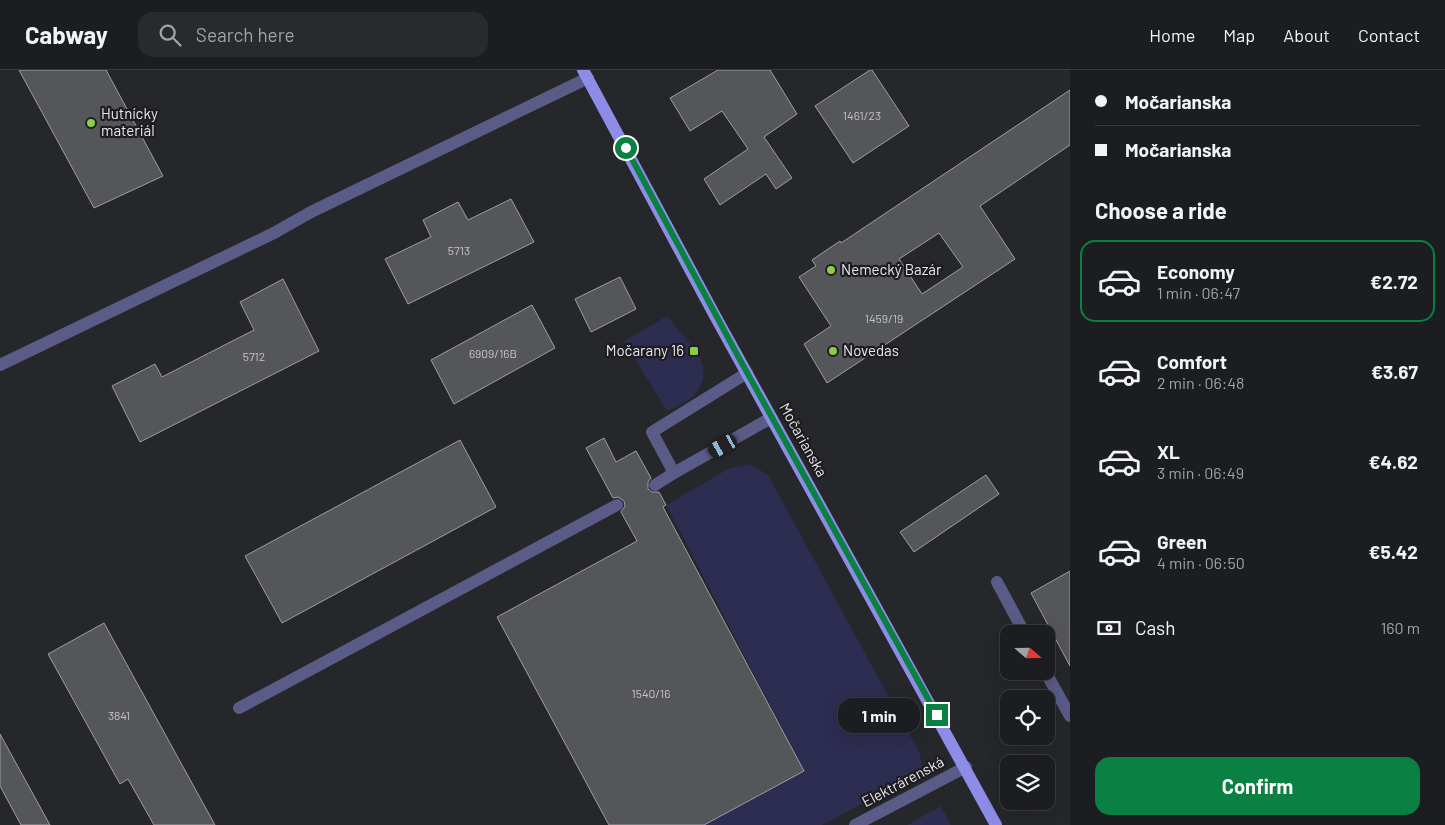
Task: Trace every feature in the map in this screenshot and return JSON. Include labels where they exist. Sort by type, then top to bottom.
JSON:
[{"type":"main road","name":"Močarianska","points":[[586,74],[747,373],[966,767],[996,825]]},
{"type":"lane","points":[[0,365],[274,233],[586,74]]},
{"type":"lane","points":[[674,473],[652,432],[747,373]]},
{"type":"lane","points":[[655,485],[772,418]]},
{"type":"lane","points":[[239,708],[617,505]]},
{"type":"lane","points":[[996,582],[1020,625]]},
{"type":"lane","points":[[1050,680],[1070,716]]},
{"type":"lane","name":"Elektrárenská","points":[[855,825],[966,767]]},
{"type":"shaded area","points":[[667,316],[700,357],[704,372],[697,392],[685,403],[667,411],[624,341]]},
{"type":"shaded area","points":[[751,464],[768,475],[920,754],[922,771],[822,825],[704,825],[804,770],[666,505],[730,468]]},
{"type":"shaded area","points":[[941,806],[951,825],[907,825]]},
{"type":"building","name":"Hutnícky materiál","points":[[19,70],[106,70],[163,176],[94,208]]},
{"type":"building","points":[[718,70],[770,70],[797,114],[764,137],[792,178],[776,189],[766,174],[720,205],[704,179],[748,149],[722,111],[690,131],[670,98]]},
{"type":"building","points":[[872,70],[909,126],[853,163],[815,106]]},
{"type":"building","points":[[1070,90],[1070,145],[980,206],[1015,259],[827,383],[804,344],[831,326],[799,277],[816,266],[812,260],[840,241],[841,243]],"holes":[[[939,233],[963,267],[922,294],[899,259]]]},
{"type":"building","points":[[511,199],[534,242],[408,304],[385,259],[431,237],[423,220],[458,202],[468,220]]},
{"type":"building","points":[[620,277],[636,309],[591,332],[575,299]]},
{"type":"building","points":[[283,279],[319,351],[140,442],[112,386],[155,364],[162,377],[254,330],[240,302]]},
{"type":"building","points":[[532,305],[555,348],[454,404],[431,360]]},
{"type":"building","points":[[604,438],[616,462],[636,451],[651,478],[648,482],[648,489],[652,492],[659,492],[666,505],[663,507],[804,771],[704,825],[609,825],[497,617],[637,541],[621,512],[625,506],[624,501],[618,497],[613,498],[586,448]]},
{"type":"building","points":[[460,440],[496,507],[282,623],[245,556]]},
{"type":"building","points":[[986,475],[999,494],[914,552],[900,532]]},
{"type":"building","points":[[1070,571],[1070,666],[1055,638],[1055,625],[1048,625],[1031,593]]},
{"type":"building","points":[[104,623],[215,825],[154,825],[128,779],[120,784],[48,654]]},
{"type":"building","points":[[0,734],[50,825],[21,825],[0,786]]},
{"type":"place","name":"Hutnícky materiál","points":[[91,123]]},
{"type":"place","name":"Nemecký Bazár","points":[[831,270]]},
{"type":"place","name":"Močarany 16","points":[[694,351]]},
{"type":"place","name":"Novedas","points":[[833,351]]},
{"type":"route","points":[[626,148],[709,305],[937,715]]}]
